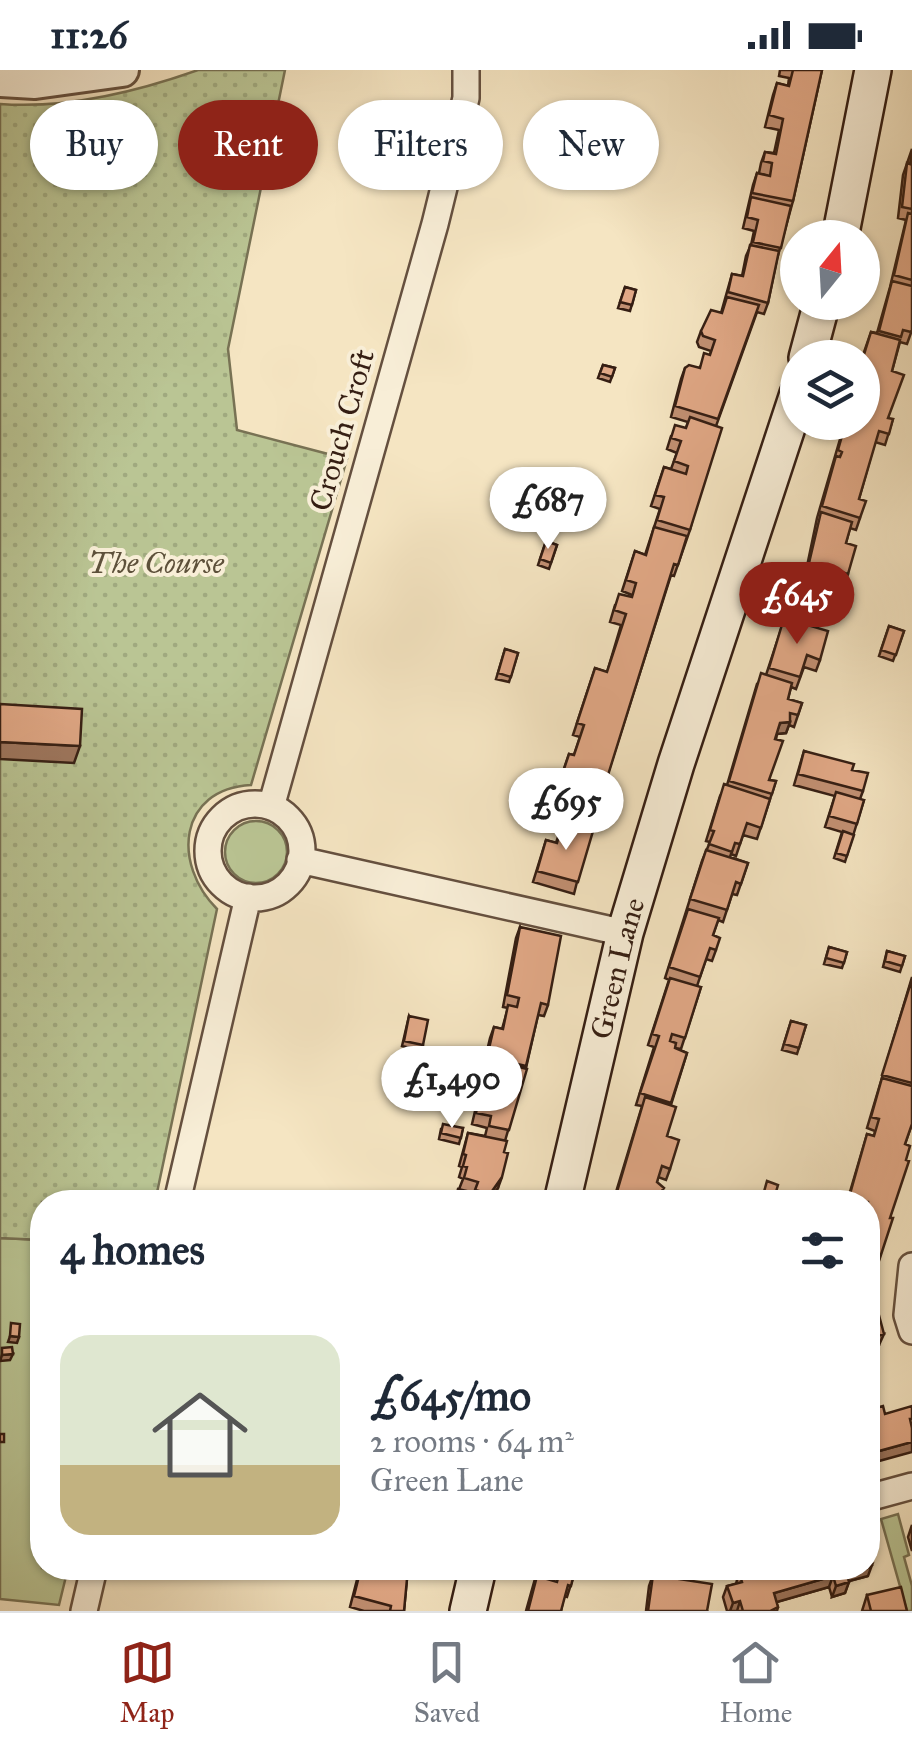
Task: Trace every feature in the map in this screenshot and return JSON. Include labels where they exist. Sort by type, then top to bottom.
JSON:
[{"type":"main road","points":[[844,220],[873,70]]},
{"type":"main road","name":"Green Lane","points":[[565,1190],[625,932],[783,440]]},
{"type":"main road","points":[[468,1611],[475,1580]]},
{"type":"street","points":[[0,80],[35,82],[122,70]]},
{"type":"street","name":"Crouch Croft","points":[[271,807],[435,224],[466,98],[466,70]]},
{"type":"street","points":[[246,805],[271,807],[296,828],[302,843],[300,860],[292,880],[280,891],[248,898],[232,892],[211,868],[210,836],[230,811],[246,805]]},
{"type":"street","points":[[300,860],[625,932]]},
{"type":"street","points":[[179,1190],[248,898]]},
{"type":"street","points":[[912,1266],[906,1315],[912,1331]]},
{"type":"street","points":[[880,1495],[912,1486]]},
{"type":"street","points":[[84,1611],[91,1580]]},
{"type":"green space","name":"The Course","points":[[198,70],[285,70],[279,100],[178,100],[178,190],[260,190],[228,349],[237,430],[347,459],[251,785],[227,790],[209,800],[196,814],[190,832],[193,871],[217,909],[158,1190],[30,1190],[30,1239],[0,1238],[0,104],[30,105],[30,190],[158,190],[158,100],[79,100]]},
{"type":"green space","points":[[256,821],[278,830],[287,852],[278,874],[256,883],[234,874],[225,852],[234,830]]},
{"type":"green space","points":[[0,1238],[30,1239],[30,1580],[65,1580],[59,1605],[0,1599]]},
{"type":"green space","points":[[898,1514],[909,1555],[904,1557],[912,1586],[912,1611],[907,1611],[881,1519]]},
{"type":"building","points":[[793,70],[822,70],[793,201],[752,193],[757,173],[770,176],[772,163],[763,161],[765,152],[776,154],[783,119],[769,115],[777,83],[789,86]]},
{"type":"building","points":[[912,152],[912,209],[902,207]]},
{"type":"building","points":[[751,197],[791,206],[788,220],[780,220],[780,248],[753,242],[758,220],[747,217]]},
{"type":"building","points":[[908,213],[912,214],[912,280],[894,275]]},
{"type":"building","points":[[750,245],[779,251],[768,303],[728,292],[732,274],[743,276]]},
{"type":"building","points":[[892,281],[912,286],[912,330],[903,330],[901,337],[879,331]]},
{"type":"building","points":[[625,287],[636,290],[632,305],[620,302]]},
{"type":"building","points":[[727,297],[759,305],[718,419],[675,406],[685,368],[700,368],[704,353],[710,355],[715,340],[703,336],[701,331],[711,310],[722,313]]},
{"type":"building","points":[[871,332],[900,340],[892,371],[904,375],[888,418],[893,419],[889,434],[880,431],[880,340],[869,340]]},
{"type":"building","points":[[603,365],[615,368],[612,377],[600,373]]},
{"type":"building","points":[[690,417],[722,428],[690,530],[657,520],[664,497],[655,495],[664,467],[686,474],[688,466],[674,461],[681,441],[671,438],[675,425],[686,428]]},
{"type":"building","points":[[841,440],[876,440],[859,499],[866,501],[860,518],[822,506],[836,456],[840,457],[842,452],[838,450]]},
{"type":"building","points":[[821,512],[852,522],[846,543],[856,546],[848,574],[809,563]]},
{"type":"building","points":[[654,527],[687,536],[678,565],[674,564],[593,823],[564,814],[574,785],[560,781],[584,725],[577,723],[595,668],[607,672],[626,614],[614,610],[619,594],[632,597],[636,583],[626,580],[635,551],[646,555]]},
{"type":"building","points":[[546,541],[557,545],[551,563],[540,559]]},
{"type":"building","points":[[801,569],[832,579],[819,621],[788,611]]},
{"type":"building","points":[[784,618],[828,631],[820,660],[807,655],[800,677],[769,668]]},
{"type":"building","points":[[889,626],[904,631],[896,655],[881,650]]},
{"type":"building","points":[[505,649],[518,653],[511,677],[498,673]]},
{"type":"building","points":[[761,673],[792,683],[788,699],[802,703],[798,715],[790,713],[790,722],[780,723],[775,739],[783,741],[769,780],[776,781],[772,794],[729,781]]},
{"type":"building","points":[[0,704],[82,709],[80,746],[0,742]]},
{"type":"building","points":[[804,751],[854,764],[852,770],[868,773],[863,791],[798,774]]},
{"type":"building","points":[[724,784],[770,799],[761,828],[747,823],[740,844],[735,843],[732,852],[709,844]]},
{"type":"building","points":[[836,792],[864,800],[857,824],[829,816]]},
{"type":"building","points":[[563,822],[593,831],[578,882],[537,871],[546,840],[557,843]]},
{"type":"building","points":[[843,831],[854,835],[847,856],[836,853]]},
{"type":"building","points":[[706,850],[748,863],[741,884],[736,882],[727,910],[690,899]]},
{"type":"building","points":[[688,909],[719,918],[713,935],[720,938],[716,950],[710,948],[700,977],[669,967]]},
{"type":"building","points":[[520,927],[561,936],[548,1005],[541,1003],[526,1066],[487,1057],[494,1027],[503,1029],[508,1005],[517,1007],[519,998],[507,995]]},
{"type":"building","points":[[829,947],[847,952],[844,963],[826,958]]},
{"type":"building","points":[[887,951],[905,956],[902,966],[885,961]]},
{"type":"building","points":[[670,978],[701,987],[685,1038],[672,1034],[670,1041],[687,1053],[671,1103],[640,1093],[659,1036],[652,1034]]},
{"type":"building","points":[[912,979],[912,1083],[882,1075]]},
{"type":"building","points":[[409,1016],[428,1020],[423,1045],[404,1041]]},
{"type":"building","points":[[791,1021],[806,1025],[799,1048],[784,1044]]},
{"type":"building","points":[[488,1059],[527,1069],[509,1130],[489,1126],[491,1116],[476,1113]]},
{"type":"building","points":[[882,1078],[912,1086],[912,1124],[905,1144],[910,1146],[906,1160],[909,1161],[880,1258],[880,1190],[851,1190],[867,1134],[874,1136],[879,1119],[871,1117]]},
{"type":"building","points":[[645,1097],[676,1107],[667,1136],[679,1140],[670,1169],[662,1166],[657,1182],[664,1188],[618,1190]]},
{"type":"building","points":[[443,1124],[463,1128],[461,1138],[441,1133]]},
{"type":"building","points":[[468,1133],[507,1141],[502,1177],[493,1190],[475,1190],[478,1182],[464,1178],[467,1167],[463,1166]]},
{"type":"building","points":[[767,1181],[778,1185],[777,1190],[764,1190]]},
{"type":"building","points":[[11,1323],[20,1324],[19,1337],[10,1336]]},
{"type":"building","points":[[12,1347],[13,1354],[2,1355],[2,1348]]},
{"type":"building","points":[[912,1406],[912,1442],[880,1451],[880,1407],[885,1414]]},
{"type":"building","points":[[358,1580],[407,1580],[404,1611],[390,1611],[391,1606],[354,1596]]},
{"type":"building","points":[[536,1580],[572,1580],[561,1611],[528,1611]]},
{"type":"building","points":[[652,1580],[712,1584],[707,1611],[648,1611]]},
{"type":"building","points":[[819,1580],[774,1593],[778,1607],[770,1611],[743,1611],[740,1601],[733,1603],[727,1586],[742,1582]]},
{"type":"building","points":[[901,1587],[907,1611],[871,1611],[867,1595]]}]
